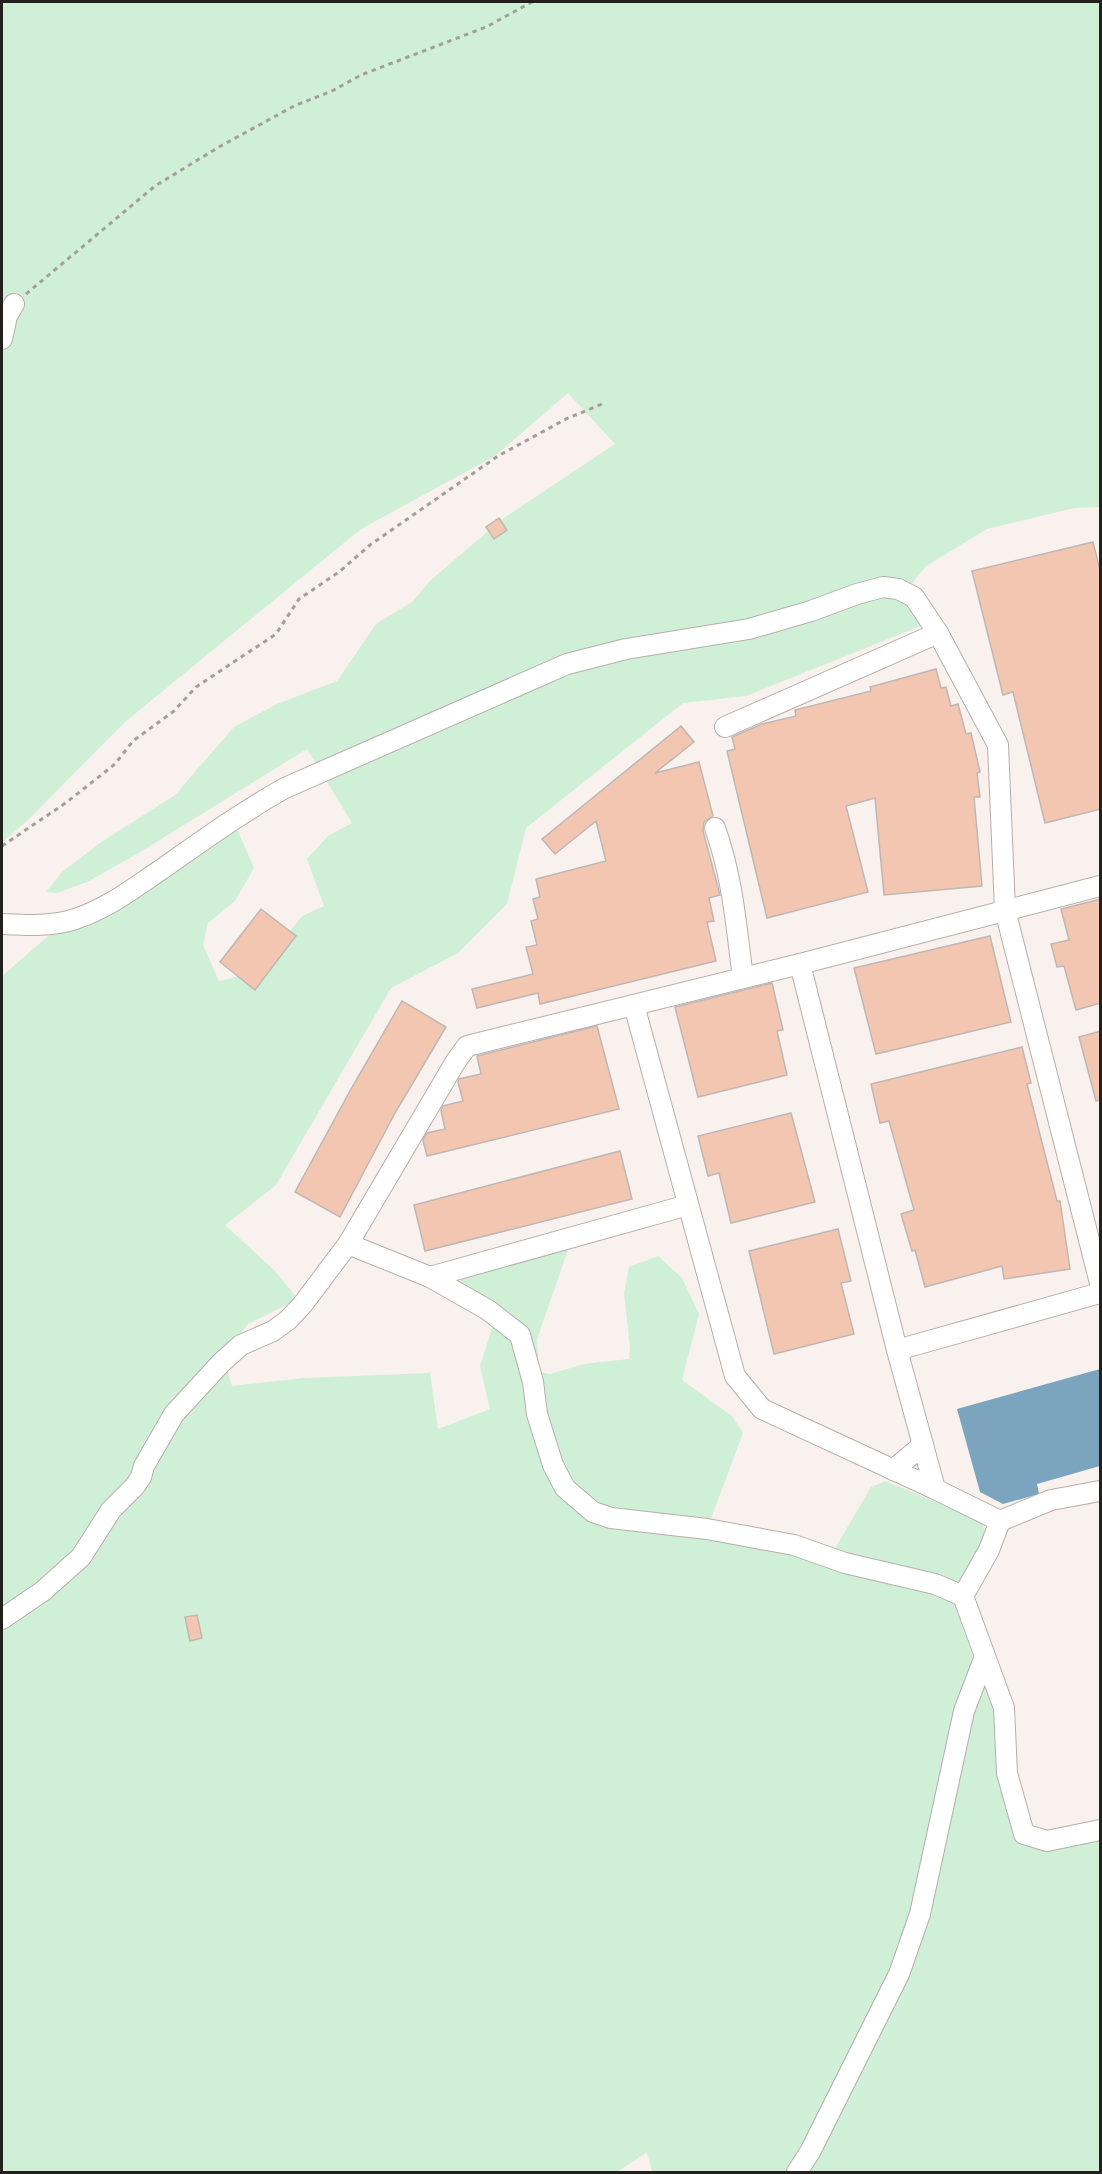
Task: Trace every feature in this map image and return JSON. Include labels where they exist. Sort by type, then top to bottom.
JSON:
[{"type":"street","points":[[2,339],[7,316],[14,304]]},
{"type":"street","points":[[2,924],[54,923],[75,919],[116,900],[253,806],[285,788],[567,664],[626,649],[749,629],[883,587],[898,589],[914,597],[939,633],[998,745],[1005,910],[1101,1283]]},
{"type":"street","points":[[725,727],[939,633]]},
{"type":"street","points":[[715,828],[726,859],[743,978]]},
{"type":"street","points":[[2,1619],[43,1591],[81,1557],[111,1510],[141,1477],[144,1466],[174,1414],[221,1363],[241,1345],[273,1331],[288,1320],[303,1304],[348,1244],[467,1046],[800,964],[1101,886]]},
{"type":"street","points":[[800,964],[897,1350],[935,1489]]},
{"type":"street","points":[[634,1005],[735,1376],[762,1409],[1000,1521]]},
{"type":"street","points":[[430,1277],[688,1205]]},
{"type":"street","points":[[348,1244],[430,1277],[488,1310],[520,1335],[533,1382],[537,1414],[553,1465],[565,1488],[593,1512],[611,1518],[707,1529],[794,1545],[845,1563],[935,1584],[963,1596]]},
{"type":"street","points":[[897,1350],[1101,1293]]},
{"type":"street","points":[[893,1470],[923,1445]]},
{"type":"street","points":[[1101,1491],[1051,1500],[1000,1521],[989,1550],[963,1596],[984,1659],[1004,1708],[1007,1773],[1024,1834],[1047,1841],[1101,1830]]},
{"type":"street","points":[[797,2172],[810,2152],[899,1974],[920,1914],[964,1712],[984,1659]]},
{"type":"path","points":[[14,304],[156,186],[219,147],[294,106],[332,91],[361,75],[486,27],[532,2]]},
{"type":"path","points":[[2,846],[67,802],[115,764],[133,741],[174,711],[196,687],[276,634],[299,599],[339,572],[370,545],[498,456],[566,419],[602,404]]},
{"type":"green space","points":[[2,2],[1100,2],[1100,507],[1074,508],[987,529],[926,566],[903,595],[923,625],[746,696],[683,703],[526,828],[507,904],[458,953],[391,988],[276,1185],[225,1225],[274,1270],[298,1299],[248,1324],[223,1356],[232,1386],[304,1378],[430,1373],[438,1429],[490,1409],[480,1366],[498,1310],[444,1279],[568,1250],[537,1339],[539,1372],[550,1374],[584,1364],[629,1359],[630,1347],[624,1293],[629,1267],[658,1256],[682,1278],[699,1314],[682,1380],[732,1416],[743,1433],[706,1532],[827,1562],[871,1487],[886,1481],[982,1522],[987,1539],[956,1587],[956,1608],[976,1666],[996,1709],[1019,1835],[1100,1835],[1100,2172],[652,2172],[647,2152],[617,2172],[2,2172],[2,976],[60,926],[237,829],[254,868],[235,901],[208,923],[203,945],[219,981],[244,975],[271,956],[302,916],[324,906],[307,859],[328,836],[352,823],[307,749],[137,854],[87,882],[57,893],[46,892],[62,872],[100,843],[175,795],[234,727],[277,704],[337,681],[376,624],[412,602],[431,580],[501,520],[615,444],[568,393],[495,456],[361,529],[125,722],[27,821],[2,842]]},
{"type":"water","points":[[1100,1369],[1100,1466],[1037,1484],[1039,1494],[1003,1504],[980,1492],[957,1409]]},
{"type":"building","points":[[499,518],[507,530],[494,539],[486,527]]},
{"type":"building","points":[[1093,542],[1101,574],[1101,809],[1045,823],[1013,692],[1003,695],[972,571]]},
{"type":"building","points":[[936,669],[941,688],[946,687],[951,706],[958,704],[966,734],[971,733],[980,772],[977,773],[980,797],[974,797],[982,886],[884,895],[875,798],[846,806],[868,892],[767,918],[727,751],[735,749],[732,737],[762,724],[796,716],[795,710],[871,691],[870,687]]},
{"type":"building","points":[[681,726],[694,742],[655,773],[699,762],[713,816],[704,822],[703,831],[720,895],[709,898],[714,921],[707,922],[716,961],[540,1004],[538,993],[477,1008],[472,989],[533,974],[526,947],[537,945],[531,921],[538,919],[533,899],[540,897],[536,879],[606,861],[596,821],[555,854],[542,839]]},
{"type":"building","points":[[1101,899],[1101,1003],[1076,1010],[1064,966],[1057,967],[1051,944],[1069,940],[1061,909]]},
{"type":"building","points":[[261,909],[296,936],[255,990],[220,962]]},
{"type":"building","points":[[990,936],[1011,1022],[876,1054],[854,968]]},
{"type":"building","points":[[772,983],[783,1030],[777,1031],[787,1075],[698,1097],[675,1007]]},
{"type":"building","points":[[402,1001],[446,1027],[395,1113],[340,1217],[295,1192]]},
{"type":"building","points":[[597,1026],[619,1109],[427,1156],[423,1140],[427,1133],[445,1129],[441,1110],[443,1106],[463,1101],[459,1079],[481,1074],[477,1056]]},
{"type":"building","points":[[1101,1031],[1101,1100],[1096,1101],[1079,1037]]},
{"type":"building","points":[[1022,1047],[1031,1083],[1027,1084],[1057,1201],[1060,1201],[1070,1269],[1004,1279],[1002,1266],[925,1287],[915,1250],[912,1251],[901,1214],[914,1210],[889,1121],[880,1123],[871,1084]]},
{"type":"building","points":[[791,1113],[815,1202],[731,1223],[719,1173],[708,1176],[698,1136]]},
{"type":"building","points":[[620,1151],[632,1199],[425,1251],[414,1205]]},
{"type":"building","points":[[838,1229],[851,1281],[841,1283],[854,1334],[774,1354],[749,1251]]},
{"type":"building","points":[[197,1615],[202,1638],[190,1641],[185,1617]]}]
